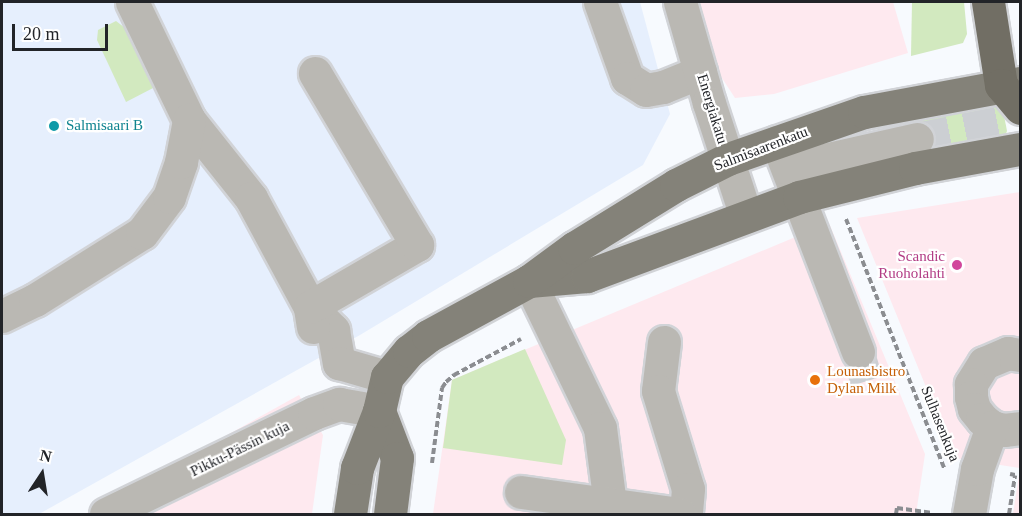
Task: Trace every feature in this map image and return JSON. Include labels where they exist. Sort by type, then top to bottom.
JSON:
[{"type":"highway","points":[[988,2],[1014,92]]},
{"type":"main road","name":"Salmisaarenkatu","points":[[529,280],[587,276],[746,216],[788,169],[864,112],[1014,92]]},
{"type":"main road","name":"Salmisaarenkatu","points":[[350,514],[357,468],[378,411],[387,377],[409,351],[428,336],[529,280],[574,248],[676,185],[728,159],[788,169],[915,168],[1020,149]]},
{"type":"main road","points":[[378,411],[397,458],[390,514]]},
{"type":"street","points":[[132,2],[189,120],[251,198],[310,307],[333,330],[339,363],[387,377]]},
{"type":"street","points":[[600,2],[627,78],[646,90],[663,87],[700,72]]},
{"type":"street","name":"Energiakatu","points":[[680,2],[746,216]]},
{"type":"street","points":[[310,307],[417,245],[315,73]]},
{"type":"street","points":[[2,316],[35,300],[142,233],[170,196],[181,162],[189,120]]},
{"type":"street","points":[[858,351],[788,169],[917,139]]},
{"type":"street","points":[[529,280],[600,428],[610,504]]},
{"type":"street","points":[[664,342],[658,391],[688,489],[686,514]]},
{"type":"street","points":[[970,512],[977,469],[1006,427],[982,420],[974,409],[971,384],[984,363],[1008,353],[1020,355]]},
{"type":"street","name":"Pikku-Pässin kuja","points":[[106,514],[314,412],[339,404],[378,411]]},
{"type":"street","points":[[521,492],[679,514]]},
{"type":"path","name":"Sulhasenkuja","points":[[842,210],[940,463],[970,512]]},
{"type":"path","points":[[431,468],[442,388]]},
{"type":"path","points":[[896,514],[897,508],[933,513]]},
{"type":"shaded area","points":[[2,2],[640,2],[670,114],[643,165],[360,335],[39,514],[2,514]]},
{"type":"shaded area","points":[[699,2],[893,2],[908,53],[774,94],[735,98],[718,72]]},
{"type":"shaded area","points":[[1020,192],[1020,468],[955,458],[857,218]]},
{"type":"shaded area","points":[[829,223],[925,454],[916,514],[433,514],[452,380]]},
{"type":"shaded area","points":[[299,395],[323,435],[312,514],[85,514]]},
{"type":"shaded area","points":[[1020,468],[1020,514],[1013,514]]},
{"type":"green space","points":[[912,2],[964,2],[967,34],[963,43],[911,56]]},
{"type":"green space","points":[[116,21],[129,31],[155,87],[126,102],[97,40],[98,30]]},
{"type":"green space","points":[[999,103],[1002,105],[1007,131],[1005,136],[926,152],[920,116]]},
{"type":"green space","points":[[525,349],[566,440],[562,465],[443,448],[452,380]]},
{"type":"tunnel","points":[[917,139],[1012,120]]},
{"type":"tunnel","points":[[858,352],[867,381]]},
{"type":"place","name":"Salmisaari B","points":[[54,126]]},
{"type":"place","name":"Scandic Ruoholahti","points":[[957,265]]},
{"type":"place","name":"Lounasbistro Dylan Milk","points":[[815,380]]}]
